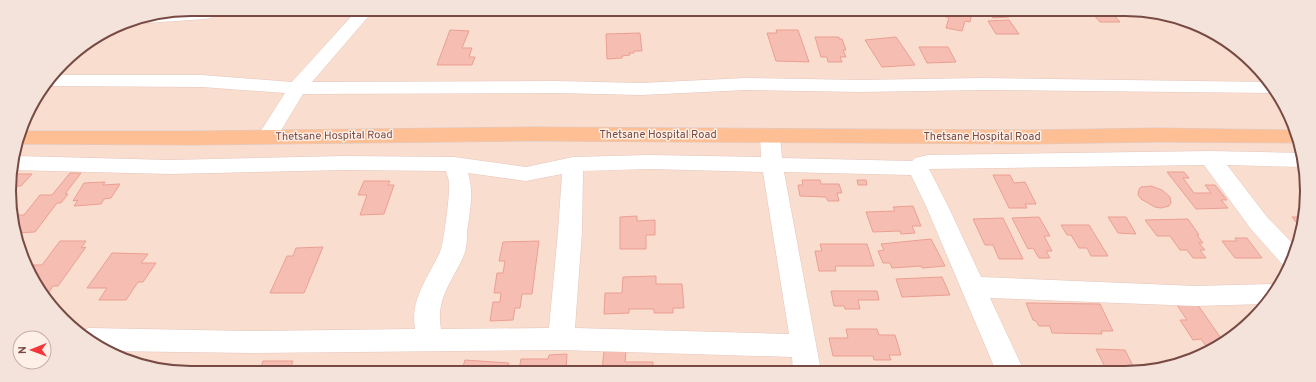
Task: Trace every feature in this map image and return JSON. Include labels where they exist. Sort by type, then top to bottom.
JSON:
[{"type":"main road","name":"Thetsane Hospital Road","points":[[24,138],[524,134],[1030,137],[1158,135],[1290,137]]},
{"type":"street","points":[[167,17],[195,16]]},
{"type":"street","points":[[267,137],[297,88],[361,16]]},
{"type":"street","points":[[54,82],[202,81],[297,88],[556,87],[641,89],[746,84],[860,86],[983,84],[1267,88]]},
{"type":"street","points":[[97,339],[250,342],[561,340],[805,358],[772,164],[770,136]]},
{"type":"street","points":[[918,168],[922,163],[928,162],[1210,158],[1298,160]]},
{"type":"street","points":[[1210,158],[1259,222],[1288,254]]},
{"type":"street","points":[[18,163],[170,167],[344,163],[454,164],[526,174],[573,164],[649,162],[918,168]]},
{"type":"street","points":[[430,340],[426,316],[434,287],[452,251],[460,198],[460,182],[454,164]]},
{"type":"street","points":[[561,340],[570,232],[573,164]]},
{"type":"street","points":[[918,168],[937,206],[1008,366]]},
{"type":"street","points":[[973,287],[1196,296],[1267,294]]},
{"type":"shaded area","points":[[180,16],[1136,16],[1159,19],[1192,29],[1222,45],[1249,67],[1271,94],[1287,124],[1297,157],[1300,180],[1300,202],[1297,225],[1287,258],[1277,278],[1264,298],[1249,315],[1222,337],[1192,353],[1148,365],[180,366],[157,363],[124,353],[103,343],[76,323],[52,298],[39,278],[25,247],[17,214],[16,180],[19,157],[29,124],[45,94],[67,67],[84,52],[103,39],[124,29],[157,19]]},
{"type":"building","points":[[971,16],[970,22],[965,21],[962,31],[946,28],[949,17],[945,17]]},
{"type":"building","points":[[992,16],[1009,17],[993,18]]},
{"type":"building","points":[[1095,16],[1115,16],[1120,22],[1100,22]]},
{"type":"building","points":[[1009,20],[1019,34],[996,34],[988,21]]},
{"type":"building","points":[[450,30],[469,31],[462,48],[472,48],[469,57],[475,57],[472,65],[437,65]]},
{"type":"building","points":[[776,30],[798,30],[809,62],[776,61],[767,33],[777,33]]},
{"type":"building","points":[[640,33],[642,51],[634,51],[634,53],[629,53],[630,55],[622,56],[622,58],[607,59],[606,34]]},
{"type":"building","points":[[815,37],[839,37],[839,39],[842,39],[846,50],[843,50],[846,57],[840,57],[842,62],[828,62],[827,57],[821,57]]},
{"type":"building","points":[[896,37],[915,65],[882,67],[865,40]]},
{"type":"building","points":[[919,47],[948,47],[956,62],[927,63]]},
{"type":"building","points":[[1167,172],[1184,172],[1189,178],[1183,178],[1194,193],[1211,193],[1205,185],[1215,185],[1227,200],[1221,200],[1228,208],[1196,209]]},
{"type":"building","points":[[70,173],[81,173],[65,194],[68,194],[61,203],[57,203],[35,232],[21,233],[17,216],[24,215],[40,195],[52,195]]},
{"type":"building","points":[[16,174],[32,174],[21,186],[16,187]]},
{"type":"building","points":[[993,175],[1010,175],[1014,183],[1025,182],[1036,204],[1025,204],[1027,208],[1009,208]]},
{"type":"building","points":[[802,180],[820,180],[821,184],[839,184],[842,193],[837,193],[839,201],[828,201],[826,197],[800,196],[798,185],[803,185]]},
{"type":"building","points":[[857,180],[866,180],[867,185],[858,185]]},
{"type":"building","points":[[364,181],[390,181],[388,185],[394,185],[384,214],[360,215],[367,195],[358,195]]},
{"type":"building","points":[[105,182],[103,185],[120,184],[111,198],[104,199],[101,204],[74,206],[78,200],[73,201],[84,183]]},
{"type":"building","points":[[1151,186],[1162,190],[1170,197],[1171,203],[1169,206],[1161,208],[1155,207],[1141,199],[1138,195],[1139,189],[1141,187]]},
{"type":"building","points":[[913,206],[921,226],[912,226],[915,233],[901,234],[900,231],[873,232],[866,212],[895,211],[893,207]]},
{"type":"building","points":[[637,216],[637,221],[655,220],[655,235],[646,235],[646,249],[620,249],[620,217]]},
{"type":"building","points":[[1039,217],[1050,236],[1044,236],[1052,251],[1046,251],[1050,258],[1039,258],[1033,248],[1028,249],[1012,218]]},
{"type":"building","points":[[1108,217],[1126,217],[1136,234],[1118,233]]},
{"type":"building","points":[[1292,217],[1298,217],[1297,224]]},
{"type":"building","points":[[1003,218],[1023,259],[999,259],[993,245],[985,245],[973,219]]},
{"type":"building","points":[[1188,219],[1203,243],[1199,243],[1205,250],[1200,250],[1206,258],[1193,258],[1187,250],[1180,250],[1170,236],[1157,236],[1145,220]]},
{"type":"building","points":[[1061,225],[1089,225],[1108,256],[1091,256],[1087,248],[1079,248],[1071,235],[1067,235]]},
{"type":"building","points":[[1235,238],[1247,238],[1262,258],[1235,258],[1222,241],[1237,241]]},
{"type":"building","points":[[931,239],[945,266],[892,268],[890,263],[883,263],[878,251],[884,250],[881,244]]},
{"type":"building","points":[[60,241],[86,241],[81,248],[86,247],[58,286],[53,286],[48,293],[32,265],[42,265]]},
{"type":"building","points":[[539,241],[532,294],[522,294],[520,308],[515,308],[513,320],[490,321],[493,302],[500,302],[501,293],[494,293],[497,273],[503,273],[505,261],[499,261],[503,242]]},
{"type":"building","points":[[820,244],[867,244],[874,266],[835,266],[836,271],[819,271],[815,251],[822,251]]},
{"type":"building","points":[[323,247],[304,293],[270,293],[287,256],[293,256],[296,248]]},
{"type":"building","points":[[112,253],[148,254],[141,263],[156,263],[143,282],[138,282],[126,300],[99,300],[107,288],[87,288]]},
{"type":"building","points":[[656,276],[656,284],[682,284],[684,308],[673,308],[673,313],[654,313],[654,309],[629,309],[629,313],[604,314],[605,293],[622,293],[623,277]]},
{"type":"building","points":[[942,277],[950,295],[902,297],[896,279]]},
{"type":"building","points":[[831,291],[877,291],[879,300],[858,300],[860,309],[845,309],[844,306],[834,306]]},
{"type":"building","points":[[1195,301],[1221,338],[1206,346],[1201,339],[1193,340],[1180,320],[1187,320],[1175,302]]},
{"type":"building","points":[[1026,303],[1100,304],[1113,331],[1101,331],[1102,334],[1052,333],[1050,326],[1039,326],[1036,321],[1033,320]]},
{"type":"building","points":[[846,329],[877,329],[879,335],[895,335],[901,355],[889,355],[891,360],[874,360],[873,356],[833,356],[829,338],[848,338]]},
{"type":"building","points":[[1096,349],[1125,350],[1133,366],[1125,366],[1104,366]]},
{"type":"building","points":[[604,351],[626,351],[625,362],[653,362],[653,366],[602,366]]},
{"type":"building","points":[[567,354],[566,366],[520,366],[521,359],[548,359],[549,355]]},
{"type":"building","points":[[465,360],[509,363],[508,366],[463,366]]},
{"type":"building","points":[[263,361],[293,361],[291,366],[261,366]]}]
